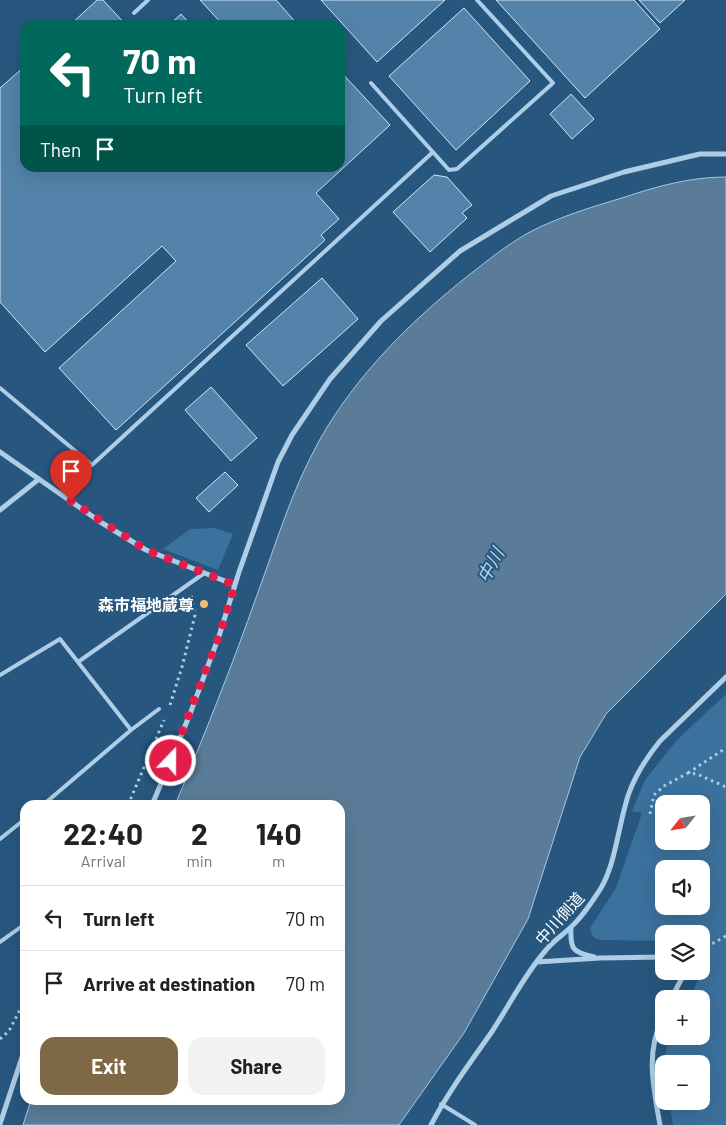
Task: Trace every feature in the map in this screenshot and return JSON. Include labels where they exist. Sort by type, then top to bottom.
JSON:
[{"type":"street","points":[[154,800],[212,654],[278,462],[292,435],[330,380],[380,321],[460,252],[551,196],[624,172],[700,154],[726,154]]},
{"type":"street","points":[[0,452],[102,523],[146,550],[235,585]]},
{"type":"street","points":[[0,510],[39,479]]},
{"type":"street","name":"中川側道","points":[[431,1125],[441,1104],[492,1032],[537,962],[557,939],[571,928],[602,886],[614,853],[629,793],[641,767],[660,741],[726,677]]},
{"type":"street","points":[[571,928],[571,945],[574,949],[600,958]]},
{"type":"street","points":[[537,962],[655,956]]},
{"type":"street","points":[[655,1035],[652,1051],[652,1078],[660,1125]]},
{"type":"street","points":[[0,1124],[20,1063]]},
{"type":"lane","points":[[134,13],[148,0]]},
{"type":"lane","points":[[371,83],[449,170],[456,169],[553,83],[477,0]]},
{"type":"lane","points":[[0,388],[92,465],[433,152]]},
{"type":"lane","points":[[78,662],[203,574]]},
{"type":"lane","points":[[0,676],[60,639],[131,730]]},
{"type":"lane","points":[[49,800],[131,730],[159,709]]},
{"type":"lane","points":[[0,839],[20,823]]},
{"type":"lane","points":[[0,942],[20,928]]},
{"type":"lane","points":[[441,1104],[475,1125]]},
{"type":"path","points":[[169,707],[182,667],[195,615],[189,584]]},
{"type":"path","points":[[130,800],[166,715]]},
{"type":"path","points":[[650,814],[654,795],[670,782],[688,773],[726,748]]},
{"type":"path","points":[[688,773],[697,774],[726,787]]},
{"type":"path","points":[[710,945],[726,936]]},
{"type":"path","points":[[0,1039],[9,1031],[20,1010]]},
{"type":"shaded area","points":[[215,528],[233,534],[218,570],[163,549],[190,529]]},
{"type":"shaded area","points":[[726,694],[726,1125],[673,1125],[670,1110],[710,1110],[710,1055],[666,1055],[668,1045],[710,1045],[710,990],[693,990],[698,980],[710,980],[710,925],[655,925],[655,941],[597,939],[592,934],[590,928],[616,888],[642,813],[632,811],[645,780],[678,739]]},
{"type":"water","name":"中川","points":[[713,177],[726,177],[726,594],[606,714],[580,757],[528,919],[464,1033],[399,1125],[23,1125],[29,1105],[345,1105],[345,800],[177,800],[228,674],[292,498],[319,441],[367,372],[406,330],[469,275],[528,233],[563,217],[650,189]]},
{"type":"building","points":[[97,0],[103,0],[121,20],[75,20]]},
{"type":"building","points":[[200,0],[276,0],[294,20],[218,20]]},
{"type":"building","points":[[321,0],[445,0],[377,62],[345,27],[345,20],[339,20]]},
{"type":"building","points":[[496,0],[634,0],[660,29],[585,98]]},
{"type":"building","points":[[639,0],[685,0],[660,23]]},
{"type":"building","points":[[464,8],[530,81],[456,150],[389,76]]},
{"type":"building","points":[[181,14],[186,20],[174,20]]},
{"type":"building","points":[[20,70],[20,172],[339,172],[316,193],[339,219],[321,235],[325,240],[116,430],[59,368],[176,261],[162,246],[45,352],[0,302],[0,88]]},
{"type":"building","points":[[345,76],[390,125],[345,166]]},
{"type":"building","points":[[571,94],[594,119],[572,139],[550,114]]},
{"type":"building","points":[[434,175],[447,177],[472,205],[462,213],[467,218],[430,252],[393,212]]},
{"type":"building","points":[[322,278],[358,319],[283,386],[246,345]]},
{"type":"building","points":[[211,387],[257,438],[231,461],[185,410]]},
{"type":"building","points":[[225,472],[238,485],[209,512],[196,498]]},
{"type":"place","name":"森市福地蔵尊","points":[[204,604]]},
{"type":"route","points":[[71,501],[146,550],[235,585],[219,636],[171,761]]}]
